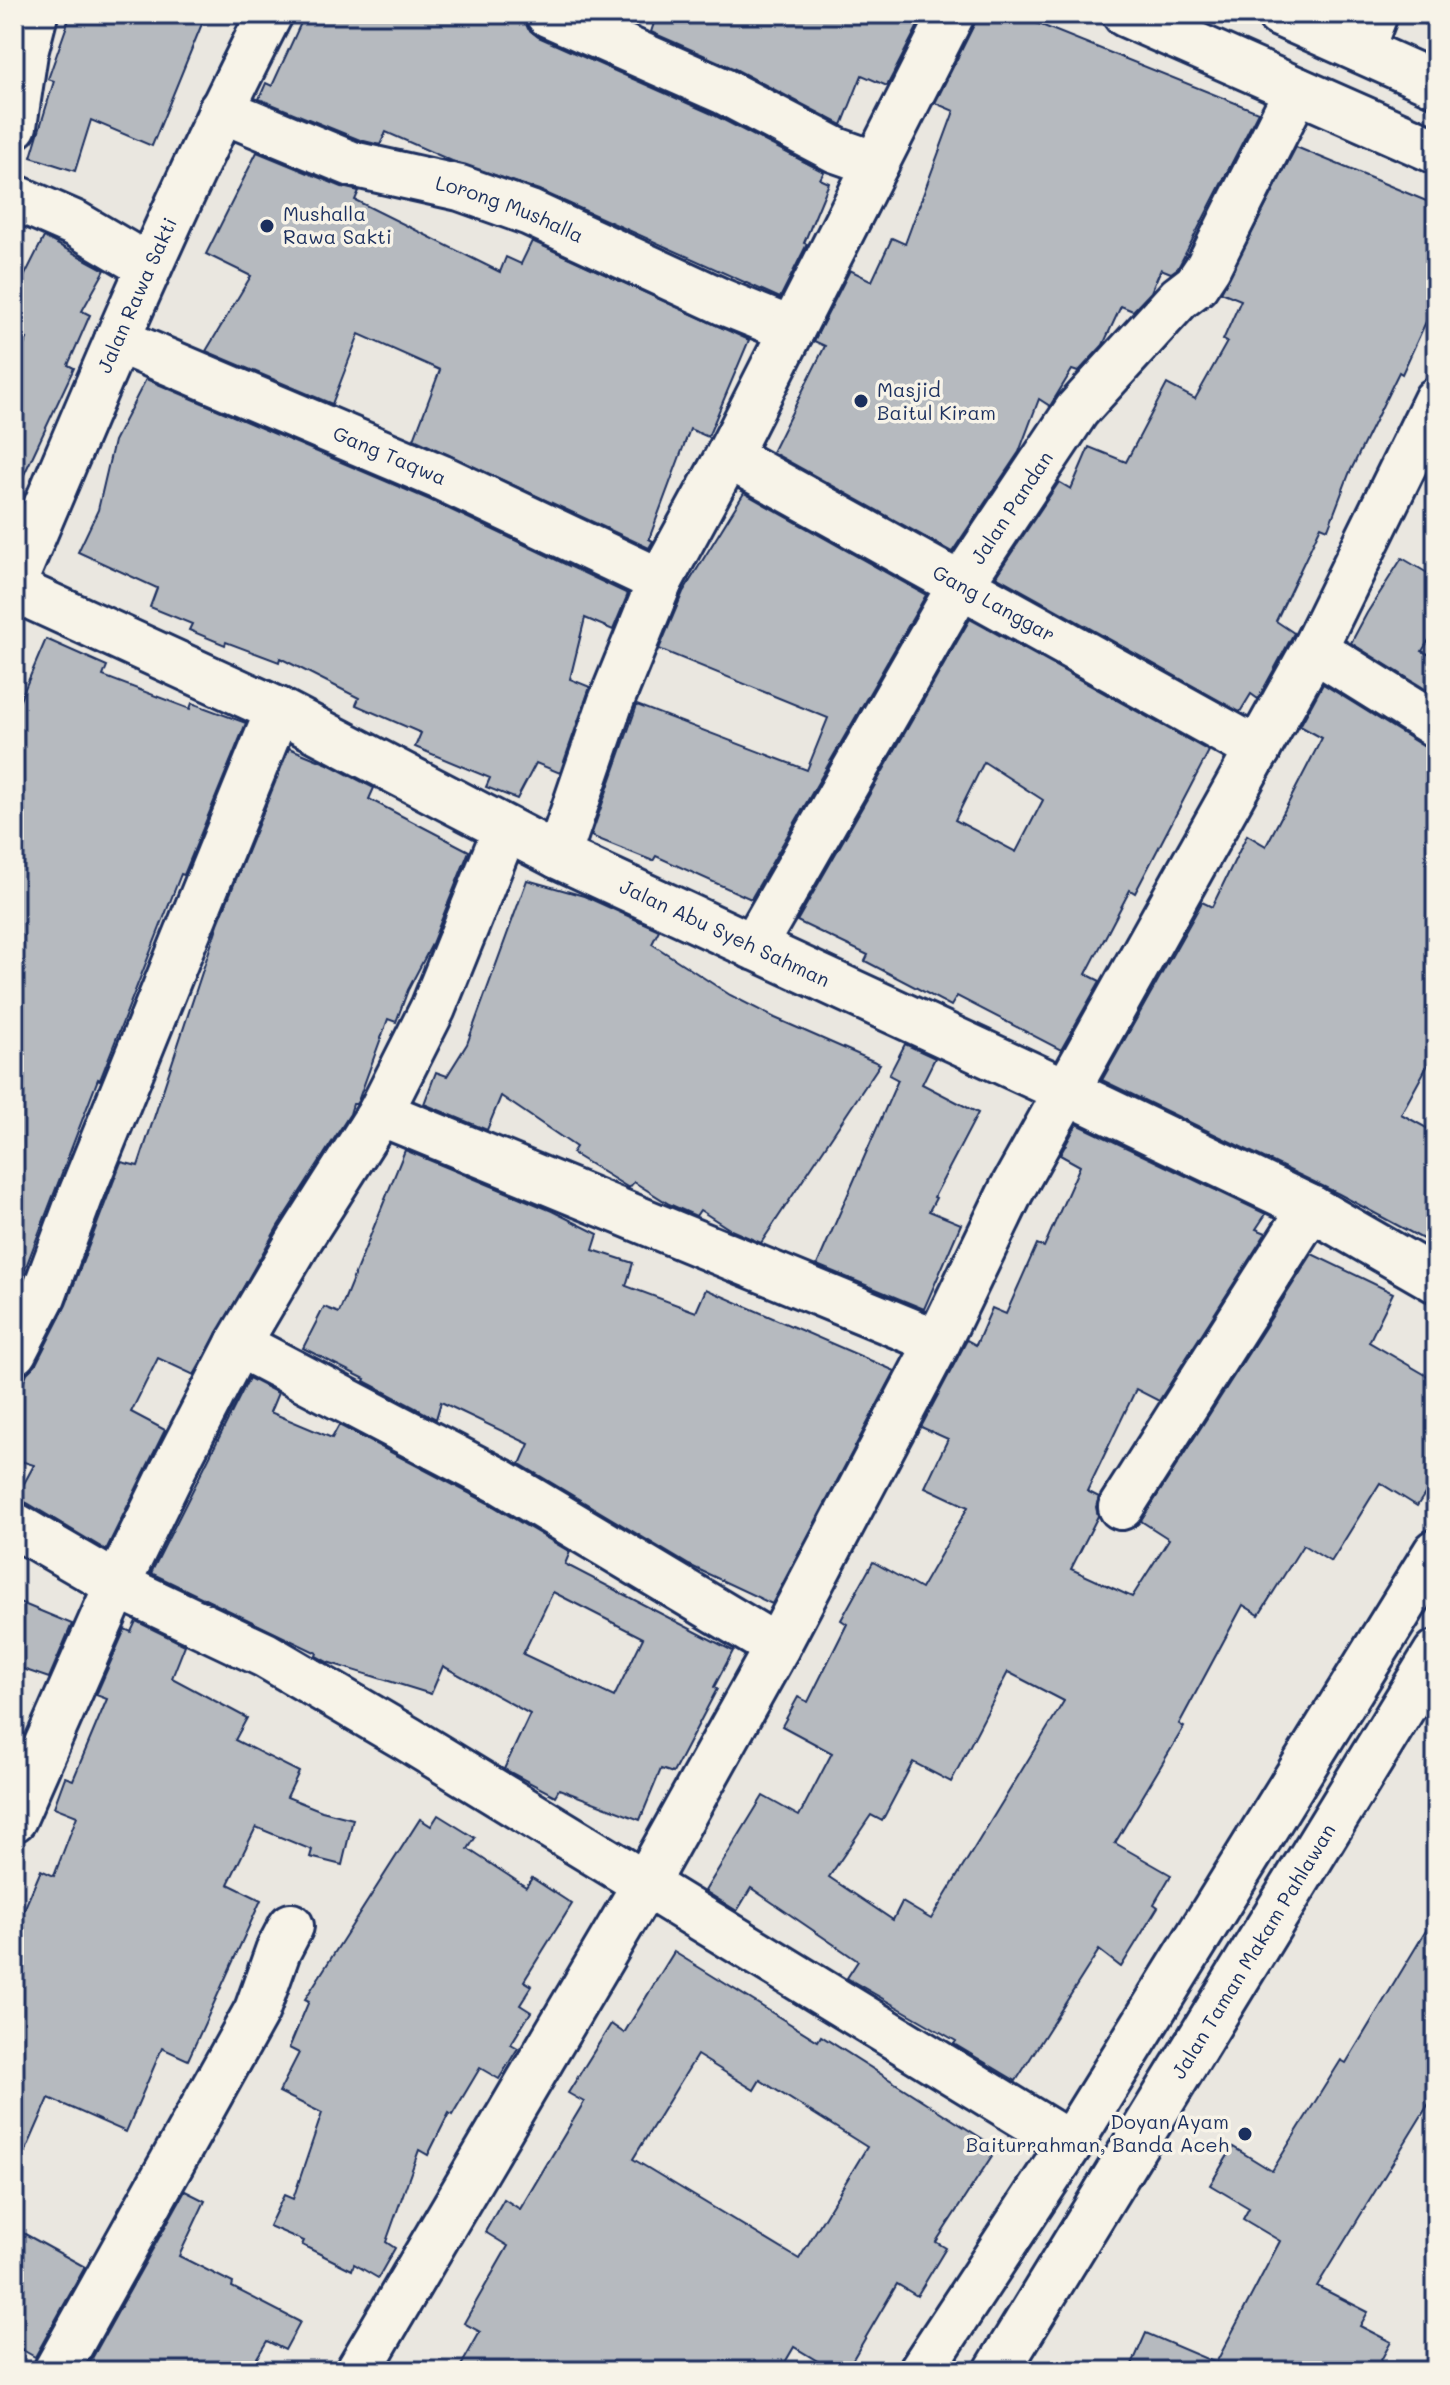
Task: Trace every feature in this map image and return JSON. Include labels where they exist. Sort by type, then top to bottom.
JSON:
[{"type":"main road","points":[[14,126],[25,53],[35,14]]},
{"type":"main road","name":"Jalan Rawa Sakti","points":[[14,582],[149,267],[221,110],[270,14]]},
{"type":"main road","points":[[548,14],[723,91],[836,150],[876,164]]},
{"type":"main road","points":[[558,856],[610,704],[660,581],[728,456],[952,14]]},
{"type":"main road","points":[[1125,14],[1436,151]]},
{"type":"main road","points":[[1279,14],[1368,32],[1436,84]]},
{"type":"main road","name":"Jalan Pandan","points":[[753,947],[961,584],[1077,410],[1179,298],[1196,285],[1208,267],[1297,90]]},
{"type":"main road","name":"Lorong Mushalla","points":[[221,110],[352,164],[460,188],[530,213],[723,302],[792,330]]},
{"type":"main road","points":[[14,197],[76,224],[149,267]]},
{"type":"main road","name":"Gang Taqwa","points":[[117,340],[440,477],[660,581]]},
{"type":"main road","points":[[358,2371],[645,1884],[777,1647],[938,1342],[1011,1191],[1314,649],[1436,400]]},
{"type":"main road","name":"Gang Langgar","points":[[728,456],[1258,750]]},
{"type":"main road","name":"Jalan Abu Syeh Sahman","points":[[14,589],[278,710],[558,856],[1311,1208],[1436,1280]]},
{"type":"main road","points":[[1314,649],[1436,725]]},
{"type":"main road","points":[[14,1352],[43,1296],[80,1197],[278,710]]},
{"type":"main road","points":[[14,1819],[117,1585],[238,1344],[380,1113],[433,1008],[505,830]]},
{"type":"main road","points":[[380,1113],[938,1342]]},
{"type":"main road","points":[[1121,1507],[1311,1208]]},
{"type":"main road","points":[[238,1344],[500,1481],[777,1647]]},
{"type":"main road","points":[[14,1525],[117,1585],[265,1655],[1070,2144]]},
{"type":"main road","points":[[921,2371],[1070,2144],[1436,1552]]},
{"type":"main road","name":"Jalan Taman Makam Pahlawan","points":[[997,2371],[1436,1653]]},
{"type":"main road","points":[[56,2371],[257,2010],[278,1951],[291,1926]]},
{"type":"building","points":[[71,14],[206,14],[152,146],[91,120],[75,171],[31,157],[54,81],[48,79]]},
{"type":"building","points":[[305,14],[518,14],[523,16],[528,29],[538,37],[712,114],[824,172],[820,179],[829,183],[804,243],[807,244],[780,298],[539,190],[452,161],[386,132],[380,145],[360,140],[259,99],[266,83],[272,86]]},
{"type":"building","points":[[657,14],[924,14],[887,86],[862,75],[842,125],[735,69],[651,32]]},
{"type":"building","points":[[977,14],[1014,14],[1258,112],[1178,268],[1171,273],[1161,269],[1151,292],[1133,311],[1121,306],[1103,345],[1078,372],[1072,370],[1050,406],[1039,399],[1019,452],[952,552],[772,452],[825,346],[814,341],[850,270],[872,281],[892,238],[905,244],[954,111],[935,103]]},
{"type":"building","points":[[1296,147],[1436,205],[1436,300],[1402,374],[1399,372],[1349,474],[1328,529],[1321,526],[1276,621],[1294,633],[1258,699],[1251,694],[1240,712],[996,576],[1059,482],[1071,489],[1089,447],[1126,462],[1167,384],[1195,399],[1227,342],[1223,340],[1241,300],[1221,292]]},
{"type":"building","points":[[257,152],[359,191],[355,200],[500,272],[506,257],[521,264],[532,241],[749,340],[708,437],[690,429],[649,539],[653,541],[649,548],[414,439],[440,370],[359,334],[332,404],[206,351],[251,276],[206,254]]},
{"type":"building","points":[[44,237],[105,270],[82,311],[90,315],[68,365],[74,368],[14,496],[14,366],[27,339],[14,333],[14,297]]},
{"type":"building","points":[[146,379],[430,500],[628,594],[613,630],[585,618],[570,679],[590,687],[560,773],[536,763],[517,799],[486,787],[490,778],[415,747],[421,733],[356,705],[359,698],[280,658],[279,662],[189,630],[192,624],[150,607],[157,588],[78,552],[98,510],[114,441]]},
{"type":"building","points":[[744,493],[926,595],[751,899],[656,856],[653,861],[591,836],[637,705],[807,770],[828,718],[659,649],[683,592]]},
{"type":"building","points":[[1402,558],[1436,578],[1436,629],[1422,651],[1436,658],[1436,673],[1427,690],[1351,643]]},
{"type":"building","points":[[970,619],[1209,751],[1135,893],[1130,890],[1086,974],[1100,981],[1061,1050],[957,996],[951,1006],[865,961],[868,955],[797,921]],"holes":[[[984,762],[1043,800],[1016,852],[955,820]]]},
{"type":"building","points":[[46,639],[107,666],[103,676],[190,709],[192,703],[246,723],[98,1079],[14,1298],[14,714]]},
{"type":"building","points":[[1323,684],[1423,746],[1436,750],[1436,1050],[1401,1114],[1436,1133],[1436,1246],[1339,1194],[1102,1080],[1202,902],[1212,907],[1247,835],[1266,846],[1322,738],[1300,726]]},
{"type":"building","points":[[289,748],[374,788],[369,799],[469,851],[396,1022],[388,1019],[358,1101],[353,1104],[350,1114],[278,1226],[194,1375],[158,1358],[131,1412],[165,1430],[106,1550],[27,1503],[15,1500],[34,1465],[14,1459],[14,1405],[27,1373],[36,1364],[66,1305],[121,1162],[138,1166],[218,924]]},
{"type":"building","points":[[527,880],[584,896],[659,930],[652,944],[730,995],[880,1064],[761,1243],[731,1230],[700,1210],[696,1216],[669,1204],[634,1182],[629,1188],[572,1153],[576,1147],[501,1096],[487,1130],[424,1104],[436,1072],[447,1076],[467,1044]]},
{"type":"building","points":[[905,1044],[935,1058],[922,1084],[978,1113],[929,1211],[961,1224],[924,1309],[817,1265],[898,1080],[889,1075]]},
{"type":"building","points":[[1077,1124],[1266,1214],[1256,1229],[1266,1233],[1159,1401],[1136,1389],[1087,1491],[1099,1497],[1096,1507],[1098,1516],[1071,1569],[1132,1597],[1169,1539],[1141,1521],[1312,1254],[1393,1293],[1369,1342],[1436,1381],[1436,1477],[1417,1506],[1380,1483],[1331,1562],[1303,1545],[1259,1615],[1243,1605],[1179,1724],[1184,1727],[1115,1843],[1171,1875],[1154,1904],[1158,1907],[1121,1967],[1099,1950],[1016,2081],[954,2044],[956,2041],[847,1978],[858,1961],[751,1888],[737,1911],[705,1891],[763,1796],[799,1816],[832,1753],[782,1726],[798,1697],[808,1702],[847,1624],[841,1620],[873,1562],[921,1589],[968,1507],[925,1487],[948,1439],[921,1427],[967,1340],[976,1345],[992,1308],[1006,1314],[1037,1244],[1044,1247],[1080,1166],[1060,1155]],"holes":[[[1008,1672],[1064,1701],[931,1919],[902,1902],[893,1920],[829,1877],[871,1815],[882,1821],[913,1762],[951,1782]]]},
{"type":"building","points":[[405,1150],[552,1211],[598,1234],[593,1250],[633,1263],[626,1286],[696,1312],[706,1289],[895,1371],[772,1604],[689,1565],[520,1464],[529,1444],[441,1402],[436,1419],[303,1348],[324,1307],[339,1313]]},
{"type":"building","points":[[249,1378],[278,1393],[270,1412],[332,1438],[339,1425],[488,1503],[570,1552],[565,1564],[733,1651],[714,1687],[717,1689],[673,1773],[661,1769],[640,1820],[559,1789],[555,1796],[504,1769],[530,1714],[443,1666],[431,1694],[327,1662],[316,1656],[317,1653],[151,1573]],"holes":[[[553,1592],[643,1638],[614,1697],[523,1654]]]},
{"type":"building","points":[[14,1600],[72,1624],[49,1678],[14,1666]]},
{"type":"building","points":[[136,1621],[185,1645],[172,1678],[247,1718],[235,1740],[299,1772],[287,1797],[353,1819],[342,1865],[310,1857],[312,1850],[256,1827],[228,1884],[261,1900],[188,2060],[162,2048],[126,2132],[49,2098],[14,2178],[14,1933],[41,1870],[54,1876],[77,1816],[54,1807],[65,1777],[73,1780],[107,1699],[96,1695],[125,1629],[131,1632]]},
{"type":"building","points":[[438,1815],[475,1838],[468,1849],[526,1887],[532,1878],[572,1904],[524,1981],[532,1986],[520,2005],[531,2012],[511,2044],[518,2048],[499,2079],[480,2068],[452,2115],[449,2113],[428,2155],[419,2150],[386,2242],[395,2248],[378,2278],[354,2264],[352,2270],[302,2245],[304,2241],[269,2226],[284,2195],[293,2199],[322,2113],[279,2092],[299,2053],[289,2048],[309,2001],[305,1999],[420,1819],[431,1826]]},
{"type":"building","points":[[1436,1914],[1436,2092],[1317,2286],[1368,2312],[1360,2326],[1391,2342],[1375,2371],[1129,2371],[1146,2333],[1216,2363],[1280,2241],[1243,2219],[1249,2208],[1210,2185],[1233,2147],[1272,2171],[1341,2060],[1346,2063]]},
{"type":"building","points":[[674,1952],[818,2041],[821,2036],[997,2148],[936,2242],[946,2248],[917,2296],[897,2284],[846,2371],[834,2371],[794,2347],[780,2371],[458,2371],[480,2332],[464,2323],[508,2246],[485,2232],[504,2199],[520,2209],[584,2102],[568,2093],[611,2024],[624,2033]],"holes":[[[697,2055],[754,2090],[760,2080],[867,2147],[799,2259],[633,2159]]]},
{"type":"building","points":[[185,2191],[205,2201],[179,2256],[300,2322],[285,2350],[267,2341],[249,2371],[85,2371]]},
{"type":"building","points":[[14,2228],[85,2267],[35,2357],[14,2345]]},
{"type":"place","name":"Mushalla Rawa Sakti","points":[[267,226]]},
{"type":"place","name":"Masjid Baitul Kiram","points":[[861,401]]},
{"type":"place","name":"Doyan Ayam Baiturrahman, Banda Aceh","points":[[1245,2134]]}]
